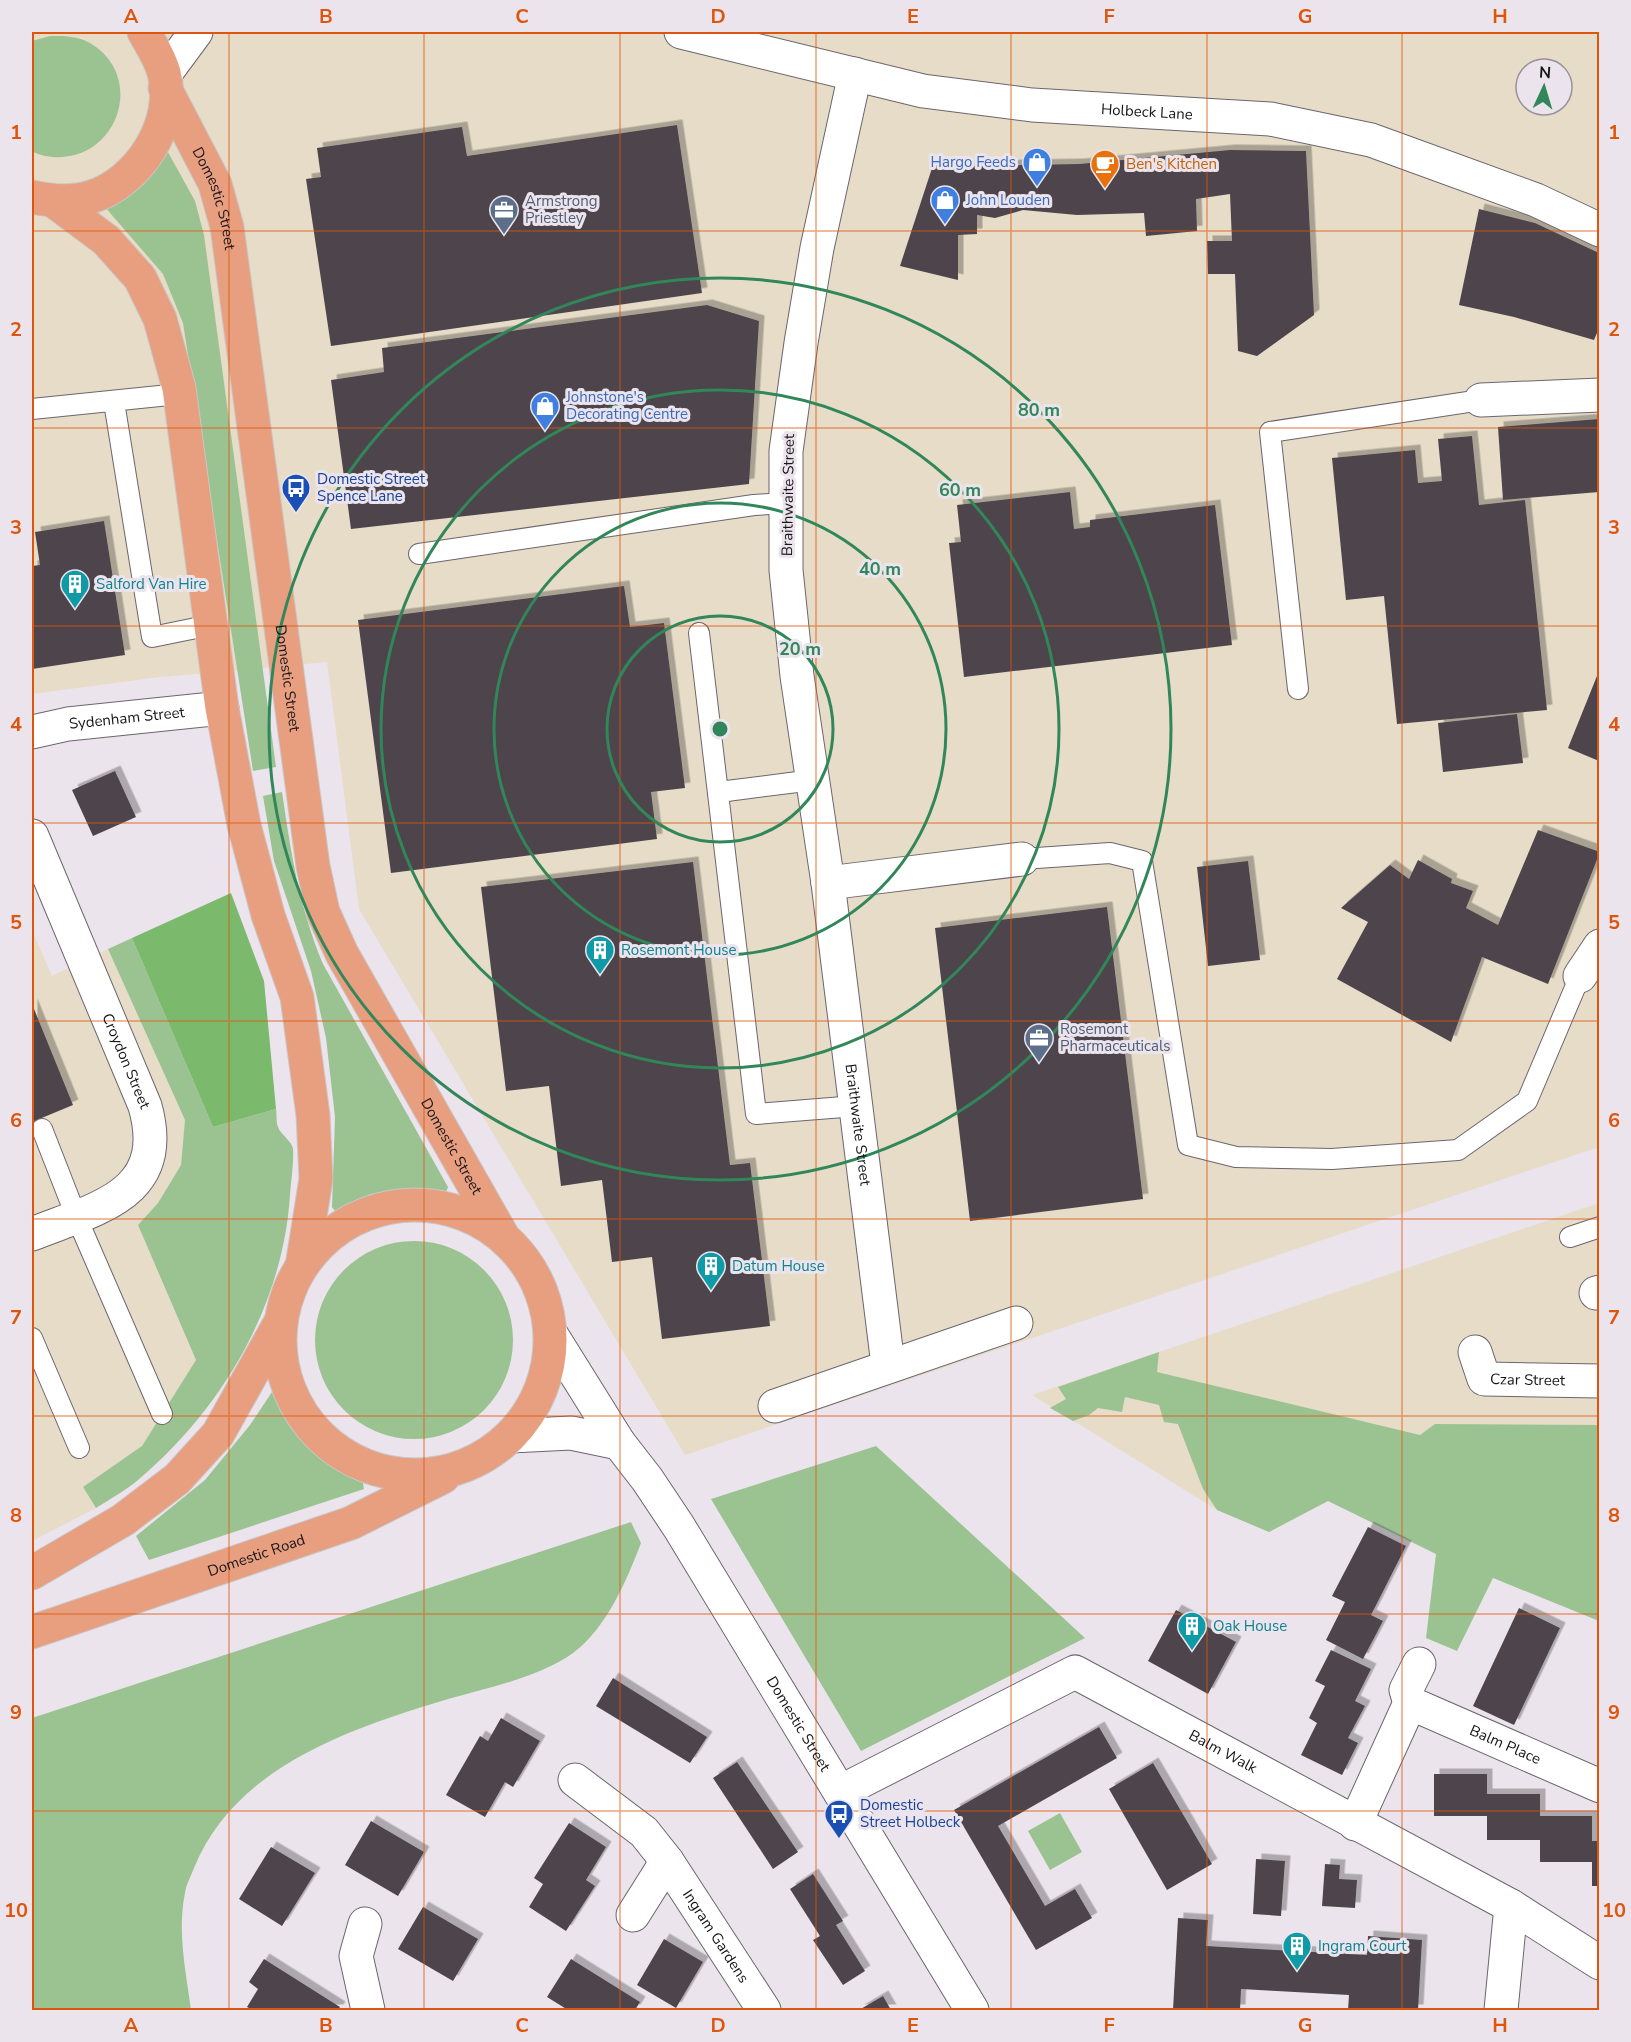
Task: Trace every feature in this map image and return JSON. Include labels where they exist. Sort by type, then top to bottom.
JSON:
[{"type":"main road","name":"Domestic Street","points":[[144,32],[158,56],[165,81],[215,184],[227,227],[313,866],[323,912],[342,954],[502,1235]]},
{"type":"main road","points":[[43,200],[91,197],[123,181],[147,156],[162,123],[165,81]]},
{"type":"main road","points":[[32,1573],[123,1520],[177,1479],[218,1434],[281,1321],[294,1278],[303,1260],[316,1179],[313,1115],[298,1006],[268,915],[244,825],[222,708],[179,394],[160,319],[140,278],[106,240],[43,200]]},
{"type":"main road","points":[[281,1321],[282,1366],[296,1404],[321,1437],[355,1461],[394,1474],[435,1474],[474,1462],[511,1436],[534,1406],[548,1371],[551,1334],[544,1297],[527,1263],[502,1235],[468,1214],[429,1205],[390,1206],[352,1220],[303,1260]]},
{"type":"main road","name":"Domestic Road","points":[[32,1632],[351,1523],[474,1462]]},
{"type":"street","points":[[165,81],[196,32]]},
{"type":"street","name":"Holbeck Lane","points":[[681,32],[923,91],[1032,105],[1270,119],[1371,140],[1536,200],[1599,231]]},
{"type":"street","name":"Braithwaite Street","points":[[855,74],[817,248],[801,343],[786,451],[786,570],[797,676],[828,883],[888,1365]]},
{"type":"street","points":[[1481,400],[1599,395]]},
{"type":"street","name":"Sydenham Street","points":[[32,732],[68,724],[222,708]]},
{"type":"street","name":"Croydon Street","points":[[32,836],[145,1106],[151,1126],[149,1154],[138,1178],[119,1199],[32,1234]]},
{"type":"street","points":[[828,883],[1022,859]]},
{"type":"street","points":[[1580,976],[1599,946]]},
{"type":"street","points":[[775,1406],[888,1365],[1016,1323]]},
{"type":"street","name":"Domestic Street","points":[[551,1334],[619,1443],[647,1479],[679,1527],[972,2010]]},
{"type":"street","name":"Czar Street","points":[[1475,1352],[1484,1379],[1599,1381]]},
{"type":"street","points":[[511,1436],[571,1432],[619,1443]]},
{"type":"street","points":[[1355,1824],[1410,1703],[1406,1690],[1419,1664]]},
{"type":"street","name":"Balm Walk","points":[[840,1792],[1075,1672],[1355,1824],[1511,1905],[1599,1963]]},
{"type":"street","name":"Balm Place","points":[[1410,1703],[1599,1786]]},
{"type":"street","name":"Ingram Gardens","points":[[575,1780],[644,1832],[667,1861],[764,2010]]},
{"type":"street","points":[[633,1915],[667,1861]]},
{"type":"street","points":[[1501,2010],[1511,1905]]},
{"type":"street","points":[[365,1924],[356,1956],[368,2010]]},
{"type":"lane","points":[[32,409],[179,394]]},
{"type":"lane","points":[[1298,689],[1270,432],[1481,400]]},
{"type":"lane","points":[[114,402],[152,636],[211,625]]},
{"type":"lane","points":[[419,554],[754,505],[786,503]]},
{"type":"lane","points":[[699,633],[756,1114],[856,1106]]},
{"type":"lane","points":[[718,792],[813,780]]},
{"type":"lane","points":[[1022,859],[1110,853],[1142,861],[1188,1145],[1236,1157],[1332,1159],[1458,1150],[1527,1101],[1580,976]]},
{"type":"lane","points":[[42,1129],[76,1216],[162,1414]]},
{"type":"lane","points":[[1570,1237],[1599,1227]]},
{"type":"lane","points":[[32,1338],[79,1449]]},
{"type":"shaded area","points":[[32,32],[1599,32],[1599,1147],[685,1455],[359,909],[327,662],[152,678],[32,694]]},
{"type":"shaded area","points":[[32,930],[52,976],[108,949],[185,1120],[181,1165],[158,1203],[138,1225],[196,1360],[142,1446],[83,1487],[96,1508],[32,1541]]},
{"type":"shaded area","points":[[1599,1203],[1599,1425],[1435,1424],[1328,1501],[1269,1532],[1217,1510],[1032,1395]]},
{"type":"green space","points":[[50,36],[66,36],[90,43],[106,57],[116,73],[120,91],[118,110],[111,127],[100,141],[83,152],[63,157],[47,156],[32,151],[32,41]]},
{"type":"green space","points":[[164,145],[195,201],[204,235],[276,767],[253,771],[183,323],[163,274],[98,199]]},
{"type":"green space","points":[[282,792],[302,900],[323,964],[448,1187],[446,1192],[398,1189],[377,1193],[335,1211],[332,1207],[335,1117],[326,1038],[311,971],[274,861],[263,796]]},
{"type":"green space","points":[[231,893],[264,981],[276,1109],[213,1127],[132,938]]},
{"type":"green space","points":[[132,938],[213,1127],[276,1109],[278,1127],[293,1149],[293,1166],[285,1236],[275,1276],[261,1315],[243,1352],[221,1388],[168,1452],[133,1484],[96,1508],[83,1487],[142,1446],[196,1360],[138,1225],[158,1203],[181,1165],[185,1120],[108,949]]},
{"type":"green space","points":[[404,1241],[424,1241],[461,1252],[491,1277],[506,1302],[513,1330],[509,1369],[502,1387],[477,1417],[461,1428],[443,1435],[424,1439],[404,1439],[367,1428],[337,1403],[326,1387],[319,1369],[315,1350],[315,1330],[326,1293],[351,1263],[367,1252],[385,1245]]},
{"type":"green space","points":[[1159,1352],[1157,1372],[1420,1435],[1435,1424],[1599,1425],[1599,1621],[1493,1578],[1457,1651],[1426,1638],[1436,1554],[1328,1501],[1269,1532],[1217,1510],[1203,1489],[1178,1424],[1164,1422],[1159,1405],[1125,1397],[1122,1412],[1098,1408],[1089,1415],[1073,1421],[1050,1408],[1066,1399],[1058,1387]]},
{"type":"green space","points":[[274,1389],[290,1422],[307,1446],[330,1466],[363,1483],[364,1489],[149,1560],[136,1536],[205,1480],[250,1425]]},
{"type":"green space","points":[[876,1446],[1085,1638],[861,1751],[711,1499]]},
{"type":"green space","points":[[631,1522],[641,1543],[629,1572],[614,1603],[596,1631],[573,1653],[528,1676],[408,1711],[334,1739],[266,1778],[237,1803],[213,1833],[194,1868],[186,1890],[182,1937],[191,2010],[32,2010],[32,1718]]},
{"type":"green space","points":[[1060,1813],[1082,1852],[1050,1870],[1028,1831]]},
{"type":"building","name":"Armstrong Priestley","points":[[677,125],[702,293],[331,346],[306,179],[321,177],[317,148],[462,127],[467,156]]},
{"type":"building","points":[[1230,150],[1306,151],[1314,315],[1257,356],[1238,351],[1235,274],[1208,274],[1207,241],[1232,241],[1230,194],[1196,199],[1197,231],[1146,236],[1144,213],[1077,215],[1023,210],[995,218],[977,215],[977,234],[958,235],[958,280],[900,266],[934,162],[972,166],[1079,164]]},
{"type":"building","points":[[1479,209],[1535,223],[1599,253],[1599,328],[1594,340],[1514,317],[1459,305]]},
{"type":"building","name":"Johnstone's Decorating Centre","points":[[707,305],[759,321],[749,484],[351,529],[331,380],[384,372],[382,348]]},
{"type":"building","points":[[1599,419],[1599,492],[1503,500],[1498,427]]},
{"type":"building","points":[[1472,436],[1479,505],[1525,500],[1547,710],[1397,724],[1384,596],[1346,600],[1332,458],[1415,450],[1418,483],[1442,481],[1438,439]]},
{"type":"building","points":[[1070,492],[1074,529],[1090,527],[1090,520],[1215,505],[1232,645],[964,677],[949,543],[961,542],[957,505]]},
{"type":"building","name":"Salford Van Hire","points":[[104,521],[125,655],[32,669],[32,566],[40,565],[35,532]]},
{"type":"building","points":[[624,586],[630,627],[664,623],[685,788],[651,792],[657,839],[391,873],[358,620]]},
{"type":"building","points":[[1599,671],[1599,761],[1568,748]]},
{"type":"building","points":[[1517,714],[1523,763],[1443,772],[1438,723]]},
{"type":"building","points":[[115,771],[136,817],[93,836],[72,790]]},
{"type":"building","points":[[1538,830],[1600,852],[1548,984],[1482,957],[1451,1042],[1337,979],[1368,922],[1341,908],[1390,865],[1409,879],[1418,860],[1452,879],[1451,883],[1473,891],[1466,908],[1498,925]]},
{"type":"building","points":[[1248,861],[1260,960],[1208,966],[1197,867]]},
{"type":"building","points":[[693,862],[730,1165],[750,1163],[770,1326],[662,1339],[652,1257],[612,1262],[602,1180],[561,1186],[549,1086],[506,1091],[481,887]]},
{"type":"building","name":"Rosemont Pharmaceuticals","points":[[1107,907],[1143,1199],[970,1221],[935,928]]},
{"type":"building","points":[[32,1004],[73,1105],[32,1122]]},
{"type":"building","points":[[1368,1527],[1406,1546],[1371,1615],[1383,1621],[1363,1659],[1326,1640],[1345,1602],[1332,1596]]},
{"type":"building","points":[[1519,1608],[1560,1628],[1514,1725],[1473,1706]]},
{"type":"building","name":"Oak House","points":[[1176,1610],[1236,1642],[1208,1694],[1148,1661]]},
{"type":"building","points":[[1331,1650],[1371,1669],[1355,1701],[1365,1706],[1348,1738],[1358,1743],[1342,1775],[1301,1755],[1317,1723],[1309,1718],[1325,1686],[1315,1681]]},
{"type":"building","points":[[613,1678],[707,1737],[690,1763],[596,1706]]},
{"type":"building","points":[[501,1718],[540,1741],[513,1787],[505,1782],[485,1817],[446,1795],[480,1736],[488,1741]]},
{"type":"building","points":[[1099,1727],[1117,1758],[998,1826],[1045,1906],[1075,1889],[1092,1918],[1036,1950],[954,1810]]},
{"type":"building","points":[[737,1762],[798,1852],[773,1869],[713,1778]]},
{"type":"building","points":[[1153,1763],[1212,1864],[1167,1890],[1109,1789]]},
{"type":"building","points":[[1434,1774],[1487,1774],[1487,1794],[1540,1794],[1540,1816],[1592,1816],[1592,1841],[1599,1841],[1599,1886],[1592,1886],[1592,1862],[1540,1862],[1540,1840],[1487,1840],[1487,1816],[1434,1816]]},
{"type":"building","points":[[371,1821],[424,1852],[398,1896],[345,1865]]},
{"type":"building","points":[[569,1823],[606,1847],[586,1880],[595,1886],[566,1931],[529,1907],[543,1884],[534,1878]]},
{"type":"building","points":[[271,1847],[315,1873],[282,1926],[239,1899]]},
{"type":"building","points":[[1256,1859],[1285,1861],[1281,1916],[1253,1914]]},
{"type":"building","points":[[1325,1864],[1340,1865],[1339,1879],[1357,1880],[1355,1908],[1322,1906]]},
{"type":"building","points":[[813,1874],[843,1921],[836,1925],[865,1971],[843,1985],[813,1940],[820,1936],[790,1889]]},
{"type":"building","points":[[423,1907],[478,1939],[453,1981],[398,1949]]},
{"type":"building","name":"Ingram Court","points":[[1178,1918],[1208,1920],[1206,1946],[1367,1955],[1368,1936],[1422,1940],[1418,2010],[1348,2010],[1349,1995],[1241,1989],[1240,2010],[1173,2010]]},
{"type":"building","points":[[664,1939],[703,1962],[676,2008],[637,1985]]},
{"type":"building","points":[[264,1959],[340,2007],[338,2010],[253,2010],[247,2007],[258,1989],[249,1982]]},
{"type":"building","points":[[571,1959],[640,2002],[635,2010],[568,2010],[547,1997]]},
{"type":"building","points":[[883,1996],[891,2010],[859,2010]]},
{"type":"place","name":"Hargo Feeds","points":[[1037,188]]},
{"type":"place","name":"Ben's Kitchen","points":[[1105,190]]},
{"type":"place","name":"John Louden","points":[[945,226]]},
{"type":"place","name":"Armstrong Priestley","points":[[504,236]]},
{"type":"place","name":"Johnstone's Decorating Centre","points":[[545,432]]},
{"type":"place","name":"Domestic Street Spence Lane","points":[[296,514]]},
{"type":"place","name":"Salford Van Hire","points":[[75,610]]},
{"type":"place","name":"Rosemont House","points":[[600,976]]},
{"type":"place","name":"Rosemont Pharmaceuticals","points":[[1039,1064]]},
{"type":"place","name":"Datum House","points":[[711,1292]]},
{"type":"place","name":"Oak House","points":[[1192,1652]]},
{"type":"place","name":"Domestic Street Holbeck","points":[[839,1840]]},
{"type":"place","name":"Ingram Court","points":[[1297,1972]]}]
